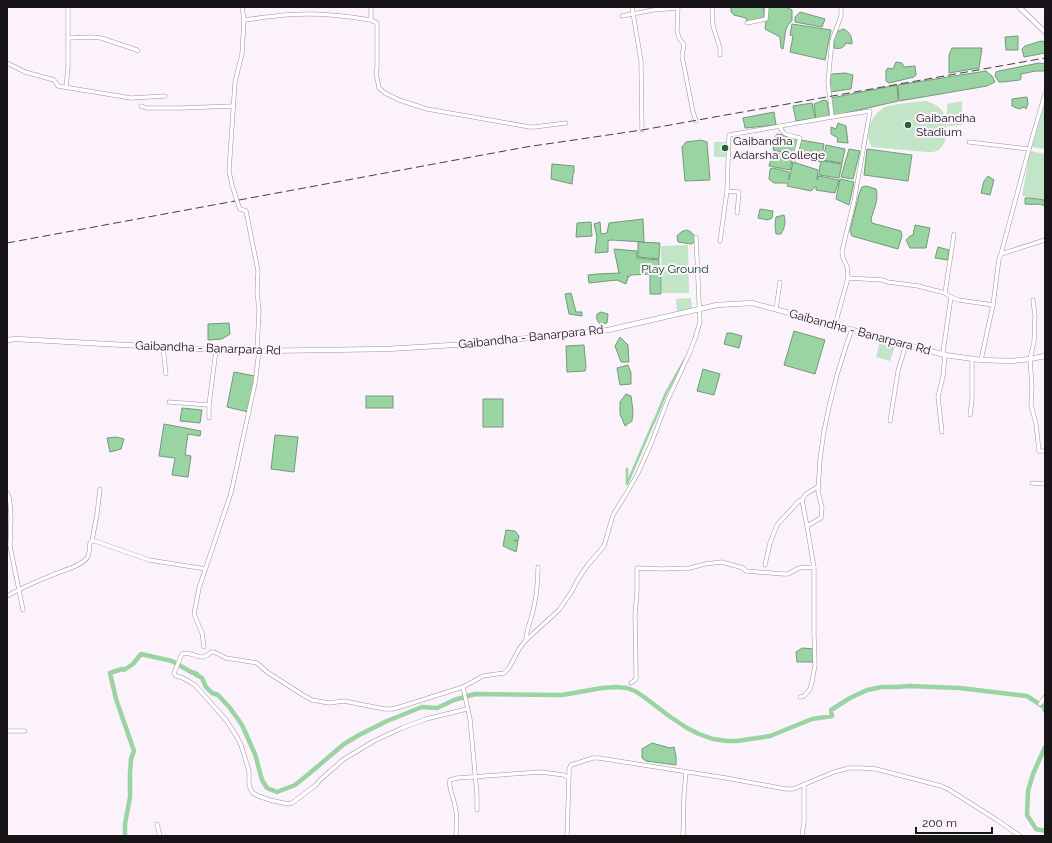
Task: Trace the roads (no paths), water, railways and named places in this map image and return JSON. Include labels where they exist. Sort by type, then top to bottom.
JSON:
[{"type":"main road","points":[[1019,7],[1045,32]]},
{"type":"main road","name":"Gaibandha - Banarpara Rd","points":[[7,340],[16,339],[164,348],[258,351],[463,346],[551,339],[608,330],[717,305],[752,303],[945,355],[981,360],[1012,361],[1045,356]]},
{"type":"street","points":[[66,87],[69,38],[68,7]]},
{"type":"street","points":[[204,647],[202,633],[194,614],[199,588],[231,493],[255,383],[258,351],[258,271],[246,211],[239,207],[229,171],[235,82],[242,54],[244,20],[242,7]]},
{"type":"street","points":[[371,7],[371,20]]},
{"type":"street","points":[[632,7],[641,61],[642,130]]},
{"type":"street","points":[[712,7],[713,26],[720,48],[720,55]]},
{"type":"street","points":[[747,23],[766,19],[767,7]]},
{"type":"street","points":[[832,117],[828,82],[832,40],[841,16],[841,7]]},
{"type":"street","points":[[622,16],[653,10],[677,8],[677,31],[679,38],[684,45],[682,56],[696,121]]},
{"type":"street","points":[[244,20],[282,15],[308,14],[371,20],[377,23],[376,73],[379,88],[391,97],[426,109],[530,127],[566,123]]},
{"type":"street","points":[[69,38],[100,38],[138,51]]},
{"type":"street","points":[[7,63],[25,72],[54,80],[58,86],[131,98],[165,96]]},
{"type":"street","points":[[981,360],[993,305],[1001,254],[1045,94]]},
{"type":"street","points":[[141,106],[146,108],[181,108],[234,106]]},
{"type":"street","points":[[720,241],[727,191],[729,135],[870,111],[854,201],[842,251],[843,258],[847,266],[848,278],[835,325]]},
{"type":"street","points":[[780,126],[783,133],[800,138],[794,160]]},
{"type":"street","points":[[969,142],[1029,149]]},
{"type":"street","points":[[727,191],[739,192],[737,213]]},
{"type":"street","points":[[946,293],[954,234]]},
{"type":"street","points":[[693,345],[700,322],[696,237]]},
{"type":"street","points":[[1001,254],[1045,240]]},
{"type":"street","points":[[848,278],[882,280],[918,286],[946,293],[959,300],[993,305]]},
{"type":"street","points":[[776,309],[780,282]]},
{"type":"street","points":[[942,432],[938,397],[943,376],[945,355],[943,352],[951,297]]},
{"type":"street","points":[[1033,300],[1035,316],[1034,342],[1030,359],[1032,386],[1031,405],[1036,424],[1040,451],[1045,451]]},
{"type":"street","points":[[467,707],[426,719],[374,741],[344,759],[316,785],[292,803],[288,804],[258,796],[253,792],[250,788],[249,771],[241,745],[226,720],[195,685],[176,676],[174,673],[182,654],[191,653],[201,658],[207,656],[211,652],[214,652],[226,658],[257,663],[267,672],[312,700],[329,703],[344,701],[384,709],[394,708],[463,687],[483,676],[504,673],[509,668],[526,640],[559,610],[587,566],[604,546],[613,515],[638,473],[668,399],[689,354],[701,323],[699,309]]},
{"type":"street","points":[[807,526],[821,518],[822,508],[818,491],[824,431],[828,407],[852,329]]},
{"type":"street","points":[[890,421],[898,371],[906,344]]},
{"type":"street","points":[[164,348],[166,374]]},
{"type":"street","points":[[209,418],[216,350]]},
{"type":"street","points":[[970,415],[972,399],[972,359]]},
{"type":"street","points":[[169,402],[210,405]]},
{"type":"street","points":[[1032,483],[1045,484]]},
{"type":"street","points":[[765,565],[770,543],[777,525],[798,501],[802,500],[806,494],[819,486]]},
{"type":"street","points":[[7,596],[19,589],[76,566],[86,560],[89,555],[90,543],[92,541],[100,488]]},
{"type":"street","points":[[7,493],[9,497],[11,517],[10,546],[23,610]]},
{"type":"street","points":[[800,697],[804,696],[810,689],[815,665],[814,567],[802,500]]},
{"type":"street","points":[[92,541],[148,560],[206,569]]},
{"type":"street","points":[[631,683],[636,678],[635,615],[637,568],[690,568],[722,562],[743,568],[746,571],[788,574],[799,568],[814,567]]},
{"type":"street","points":[[526,640],[537,586],[538,567]]},
{"type":"street","points":[[463,687],[470,719],[476,777],[477,810]]},
{"type":"street","points":[[1040,704],[1045,697]]},
{"type":"street","points":[[7,731],[25,731]]},
{"type":"street","points":[[567,836],[569,769],[571,765],[593,758],[726,778],[786,789],[793,789],[834,772],[849,768],[876,769],[948,789],[1020,836]]},
{"type":"street","points":[[456,836],[456,807],[449,782],[452,779],[541,772],[564,775],[566,777],[569,776]]},
{"type":"street","points":[[683,836],[686,772]]},
{"type":"street","points":[[802,836],[804,822],[804,784]]},
{"type":"street","points":[[157,824],[160,836]]},
{"type":"waterway","points":[[654,422],[666,393],[685,359]]},
{"type":"waterway","points":[[627,469],[627,484],[654,421]]},
{"type":"waterway","points":[[125,836],[125,824],[130,797],[131,759],[134,751],[116,699],[110,673],[122,669],[124,670],[133,664],[141,654],[172,661],[202,678],[206,687],[212,693],[218,695],[230,708],[242,725],[255,754],[262,780],[267,788],[277,792],[295,785],[344,744],[387,721],[422,707],[437,708],[454,700],[475,694],[562,695],[602,688],[627,688],[635,691],[687,728],[713,739],[727,741],[770,736],[812,719],[832,716],[831,710],[850,698],[867,690],[882,687],[909,686],[960,688],[1027,696],[1044,707],[1045,711]]},
{"type":"waterway","points":[[1045,747],[1033,774],[1028,791],[1027,815],[1036,829],[1045,831]]},
{"type":"railway","points":[[239,200],[526,147],[642,130],[1045,58]]},
{"type":"railway","points":[[7,243],[235,201]]},
{"type":"place","name":"Gaibandha Stadium","points":[[908,125]]},
{"type":"place","name":"Gaibandha Adarsha College","points":[[725,148]]},
{"type":"park label","name":"Play Ground","points":[[675,269]]}]
